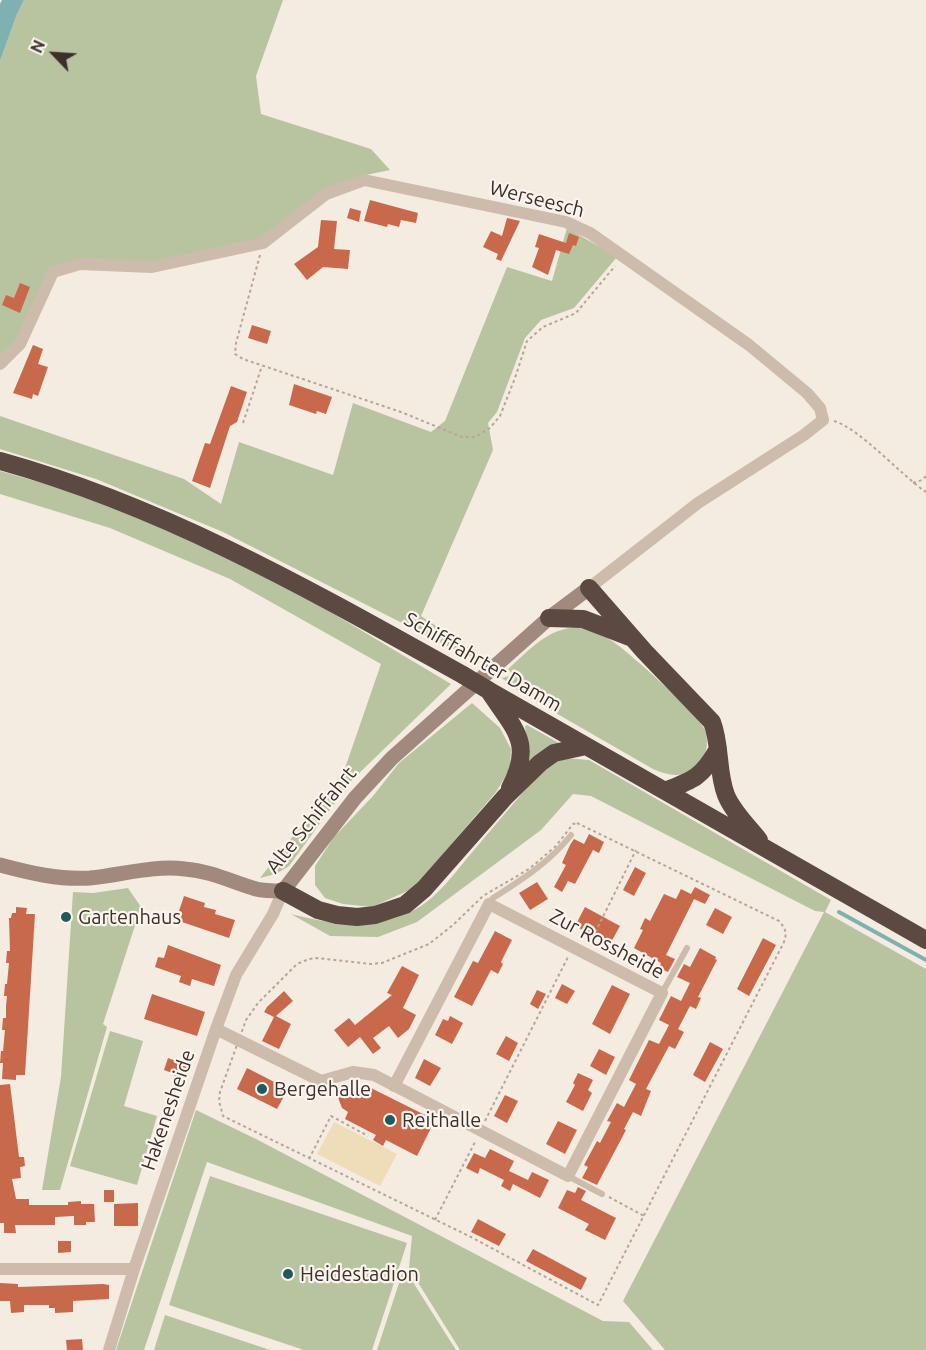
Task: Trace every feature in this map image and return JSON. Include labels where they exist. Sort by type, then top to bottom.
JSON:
[{"type":"highway","name":"Schifffahrter Damm","points":[[0,461],[123,502],[225,546],[464,675],[926,940]]},
{"type":"highway","points":[[589,588],[712,722],[717,735],[726,795],[766,849]]},
{"type":"highway","points":[[549,618],[583,619],[632,637]]},
{"type":"highway","points":[[488,690],[521,741],[522,760],[505,797]]},
{"type":"highway","points":[[283,891],[318,910],[337,915],[357,917],[375,915],[405,904],[424,889],[505,797],[540,763],[554,753],[586,746]]},
{"type":"highway","points":[[665,791],[701,774],[718,749]]},
{"type":"street","name":"Werseesch","points":[[0,364],[20,344],[53,273],[80,264],[152,267],[262,243],[326,194],[364,180],[566,222],[590,233],[749,345],[807,393],[820,408],[823,420]]},
{"type":"street","points":[[589,588],[698,503],[804,435],[823,420]]},
{"type":"street","name":"Alte Schiffahrt","points":[[0,865],[29,873],[64,878],[90,878],[157,868],[185,868],[209,872],[257,889],[283,891],[355,798],[392,758],[549,618],[589,588]]},
{"type":"street","name":"Hakenesheide","points":[[109,1350],[134,1269],[236,975],[273,914],[283,891]]},
{"type":"street","points":[[394,1086],[489,904]]},
{"type":"street","name":"Zur Rossheide","points":[[489,904],[662,993],[568,1176]]},
{"type":"street","points":[[216,1029],[321,1081],[353,1072],[374,1075],[568,1176]]},
{"type":"street","points":[[0,1269],[134,1269]]},
{"type":"lane","points":[[489,904],[493,898],[532,873],[561,849],[571,835]]},
{"type":"lane","points":[[662,993],[687,948]]},
{"type":"lane","points":[[568,1176],[602,1194]]},
{"type":"path","points":[[262,243],[258,269],[236,343],[236,354],[401,412],[462,437],[475,437],[490,428],[500,416],[527,341],[543,327],[576,313],[623,256]]},
{"type":"path","points":[[243,423],[263,365]]},
{"type":"path","points":[[823,420],[836,421],[848,426],[926,492]]},
{"type":"path","points":[[913,483],[926,476]]},
{"type":"path","points":[[582,824],[636,850],[779,921],[785,928],[786,934],[784,942],[598,1305],[435,1220],[223,1116],[219,1101],[220,1092],[246,1020],[258,1003],[297,964],[309,958],[382,963],[429,944],[483,896],[529,869],[556,846],[573,825],[582,824]]},
{"type":"path","points":[[435,1220],[481,1130],[636,850]]},
{"type":"path","points":[[309,1159],[331,1116],[368,1136]]},
{"type":"path","points":[[602,1194],[644,1216]]},
{"type":"green space","points":[[24,0],[283,0],[256,76],[261,114],[371,149],[390,170],[361,176],[260,239],[149,263],[53,267],[17,340],[0,356],[0,61]]},
{"type":"green space","points":[[567,228],[617,257],[574,308],[541,320],[525,338],[497,412],[488,423],[493,450],[421,616],[478,654],[471,658],[223,532],[96,479],[0,449],[0,416],[184,479],[221,504],[239,442],[333,475],[353,403],[431,432],[445,421],[507,267],[552,281]]},
{"type":"green space","points":[[0,471],[88,496],[267,574],[451,684],[350,782],[289,866],[276,874],[260,878],[344,771],[381,664],[230,579],[110,528],[0,494]]},
{"type":"green space","points":[[578,627],[604,636],[620,647],[691,712],[705,730],[707,740],[705,756],[700,765],[686,773],[675,775],[653,769],[521,693],[502,678],[513,675],[508,669],[540,641],[557,632]]},
{"type":"green space","points":[[472,703],[500,728],[511,749],[510,769],[496,792],[414,888],[372,907],[343,904],[325,898],[315,885],[315,866],[334,837],[373,796],[399,763]]},
{"type":"green space","points":[[525,726],[559,743],[529,762]]},
{"type":"green space","points":[[564,758],[589,760],[831,900],[825,912],[926,969],[926,1350],[665,1350],[623,1301],[824,912],[815,911],[591,796],[573,794],[541,830],[417,922],[378,937],[330,936],[291,914],[350,924],[379,922],[418,908],[444,886],[549,763]]},
{"type":"green space","points":[[128,888],[141,907],[103,1024],[107,1027],[60,1190],[42,1190],[61,1077],[73,892],[93,893]]},
{"type":"green space","points":[[110,1031],[143,1041],[124,1106],[157,1116],[137,1185],[70,1166]]},
{"type":"green space","points":[[196,1110],[256,1139],[603,1321],[629,1322],[653,1350],[460,1350],[409,1268],[412,1236],[207,1162],[144,1350],[116,1350]]},
{"type":"green space","name":"Heidestadion","points":[[210,1176],[407,1243],[372,1350],[304,1350],[169,1305]]},
{"type":"green space","points":[[404,1268],[456,1350],[377,1350]]},
{"type":"green space","points":[[165,1315],[270,1350],[154,1350]]},
{"type":"sand","points":[[334,1122],[397,1154],[380,1186],[317,1154]]},
{"type":"water","points":[[2,0],[24,0],[0,61],[0,4]]},
{"type":"building","points":[[370,200],[418,213],[416,223],[401,220],[399,227],[388,224],[387,227],[364,221]]},
{"type":"building","points":[[350,208],[361,211],[359,222],[347,218]]},
{"type":"building","points":[[507,218],[520,221],[501,261],[496,259],[498,254],[483,247],[491,231],[502,236]]},
{"type":"building","points":[[321,220],[337,221],[334,249],[350,250],[348,269],[323,267],[307,280],[294,264],[318,247]]},
{"type":"building","points":[[569,233],[579,237],[576,246],[573,245],[569,254],[556,250],[548,275],[532,267],[539,248],[535,247],[539,234],[566,243]]},
{"type":"building","points":[[20,283],[30,287],[20,313],[2,305],[6,295],[14,298]]},
{"type":"building","points":[[252,325],[271,331],[267,344],[248,338]]},
{"type":"building","points":[[33,345],[43,349],[38,364],[48,367],[38,396],[33,394],[32,399],[13,393]]},
{"type":"building","points":[[294,384],[332,397],[326,414],[317,411],[316,414],[289,405]]},
{"type":"building","points":[[231,386],[247,392],[237,422],[230,426],[210,488],[192,481],[205,443],[210,444]]},
{"type":"building","points":[[589,834],[604,842],[599,853],[593,850],[575,884],[568,881],[562,892],[554,887],[566,865],[562,863],[570,845],[574,839],[584,844]]},
{"type":"building","points":[[635,867],[646,873],[634,896],[623,890]]},
{"type":"building","points":[[537,882],[548,899],[530,910],[519,893]]},
{"type":"building","points":[[695,887],[710,895],[705,904],[694,899],[666,955],[675,959],[668,972],[659,968],[661,963],[634,948],[643,930],[640,929],[645,918],[650,921],[664,894],[676,899],[681,889],[691,894]]},
{"type":"building","points":[[184,896],[205,903],[204,907],[216,910],[215,914],[235,920],[229,938],[176,920]]},
{"type":"building","points":[[16,907],[27,908],[26,914],[35,914],[25,1075],[16,1075],[16,1080],[2,1079],[3,1063],[0,1063],[5,1030],[2,1030],[3,1018],[6,1018],[7,996],[4,996],[9,963],[6,963],[7,951],[10,951],[9,918],[12,913],[16,913]]},
{"type":"building","points":[[585,907],[620,926],[610,944],[575,926]]},
{"type":"building","points":[[715,908],[732,917],[723,934],[706,925]]},
{"type":"building","points":[[495,931],[512,940],[498,974],[491,970],[472,1006],[454,997],[473,961],[478,963]]},
{"type":"building","points":[[763,938],[776,945],[749,996],[737,989]]},
{"type":"building","points":[[168,945],[221,965],[214,986],[192,979],[190,986],[179,982],[181,976],[155,967],[158,957],[164,958]]},
{"type":"building","points":[[700,948],[716,957],[717,960],[698,997],[701,998],[696,1009],[690,1006],[678,1029],[684,1032],[675,1049],[669,1046],[646,1089],[651,1091],[641,1116],[633,1112],[597,1185],[582,1178],[588,1167],[584,1165],[597,1141],[600,1143],[611,1122],[607,1121],[617,1103],[624,1107],[636,1084],[629,1080],[649,1040],[659,1044],[669,1025],[659,1020],[671,996],[681,1001],[690,983],[677,977],[684,964],[690,967]]},
{"type":"building","points":[[402,966],[419,975],[403,1008],[416,1015],[409,1029],[398,1038],[389,1026],[373,1038],[381,1048],[373,1054],[360,1037],[348,1047],[334,1030],[349,1018],[355,1025],[392,995],[387,993]]},
{"type":"building","points":[[562,984],[575,991],[567,1004],[555,998]]},
{"type":"building","points":[[612,985],[630,994],[610,1034],[592,1024]]},
{"type":"building","points":[[537,990],[546,994],[538,1009],[530,1004]]},
{"type":"building","points":[[284,991],[293,1001],[276,1016],[291,1024],[279,1049],[262,1041],[274,1017],[264,1012]]},
{"type":"building","points":[[152,994],[205,1012],[197,1036],[144,1019]]},
{"type":"building","points":[[450,1016],[463,1023],[452,1044],[435,1035],[443,1019],[448,1021]]},
{"type":"building","points":[[506,1036],[518,1043],[509,1061],[496,1054]]},
{"type":"building","points":[[710,1042],[723,1049],[705,1082],[693,1075]]},
{"type":"building","points":[[599,1049],[615,1057],[606,1075],[590,1066]]},
{"type":"building","points":[[168,1058],[189,1066],[185,1085],[173,1081],[175,1074],[164,1070]]},
{"type":"building","points":[[424,1059],[441,1068],[430,1086],[415,1078]]},
{"type":"building","name":"Bergehalle","points":[[247,1068],[288,1089],[277,1109],[237,1089]]},
{"type":"building","points":[[578,1073],[593,1080],[588,1090],[592,1093],[583,1111],[566,1102],[575,1085],[573,1083]]},
{"type":"building","points":[[10,1084],[19,1157],[24,1157],[25,1166],[20,1167],[21,1178],[12,1179],[16,1199],[29,1199],[29,1205],[68,1205],[68,1202],[81,1201],[81,1204],[94,1204],[95,1222],[74,1225],[74,1216],[55,1217],[55,1225],[15,1225],[16,1233],[4,1233],[4,1223],[0,1223],[0,1085]]},
{"type":"building","name":"Reithalle","points":[[363,1084],[435,1120],[417,1156],[386,1140],[383,1146],[373,1140],[376,1135],[345,1119],[348,1112],[342,1108],[336,1092],[353,1087],[359,1091]]},
{"type":"building","points":[[505,1095],[518,1101],[507,1123],[494,1116]]},
{"type":"building","points":[[558,1121],[577,1130],[565,1154],[546,1144]]},
{"type":"building","points":[[490,1149],[514,1161],[509,1171],[528,1180],[532,1172],[549,1180],[540,1198],[513,1184],[510,1191],[501,1186],[504,1180],[480,1168],[478,1174],[466,1168],[474,1153],[485,1158]]},
{"type":"building","points":[[578,1187],[586,1191],[581,1200],[616,1218],[605,1240],[585,1230],[589,1224],[558,1208],[567,1190],[575,1193]]},
{"type":"building","points":[[104,1190],[114,1190],[114,1202],[104,1202]]},
{"type":"building","points":[[138,1203],[138,1226],[114,1226],[114,1204]]},
{"type":"building","points":[[478,1219],[506,1234],[499,1246],[471,1232]]},
{"type":"building","points":[[58,1241],[71,1241],[71,1252],[58,1253]]},
{"type":"building","points":[[533,1249],[587,1278],[581,1290],[526,1261]]},
{"type":"building","points":[[0,1283],[18,1284],[18,1287],[103,1284],[109,1285],[109,1299],[73,1301],[73,1312],[55,1313],[55,1308],[49,1308],[49,1305],[24,1305],[24,1312],[11,1313],[10,1301],[0,1301]]},
{"type":"building","points":[[82,1339],[83,1350],[67,1350],[66,1340]]},
{"type":"waterway","points":[[839,912],[926,960]]},
{"type":"place","name":"Gartenhaus","points":[[66,917]]},
{"type":"place","name":"Bergehalle","points":[[262,1089]]},
{"type":"place","name":"Reithalle","points":[[390,1120]]},
{"type":"place","name":"Heidestadion","points":[[288,1274]]}]
